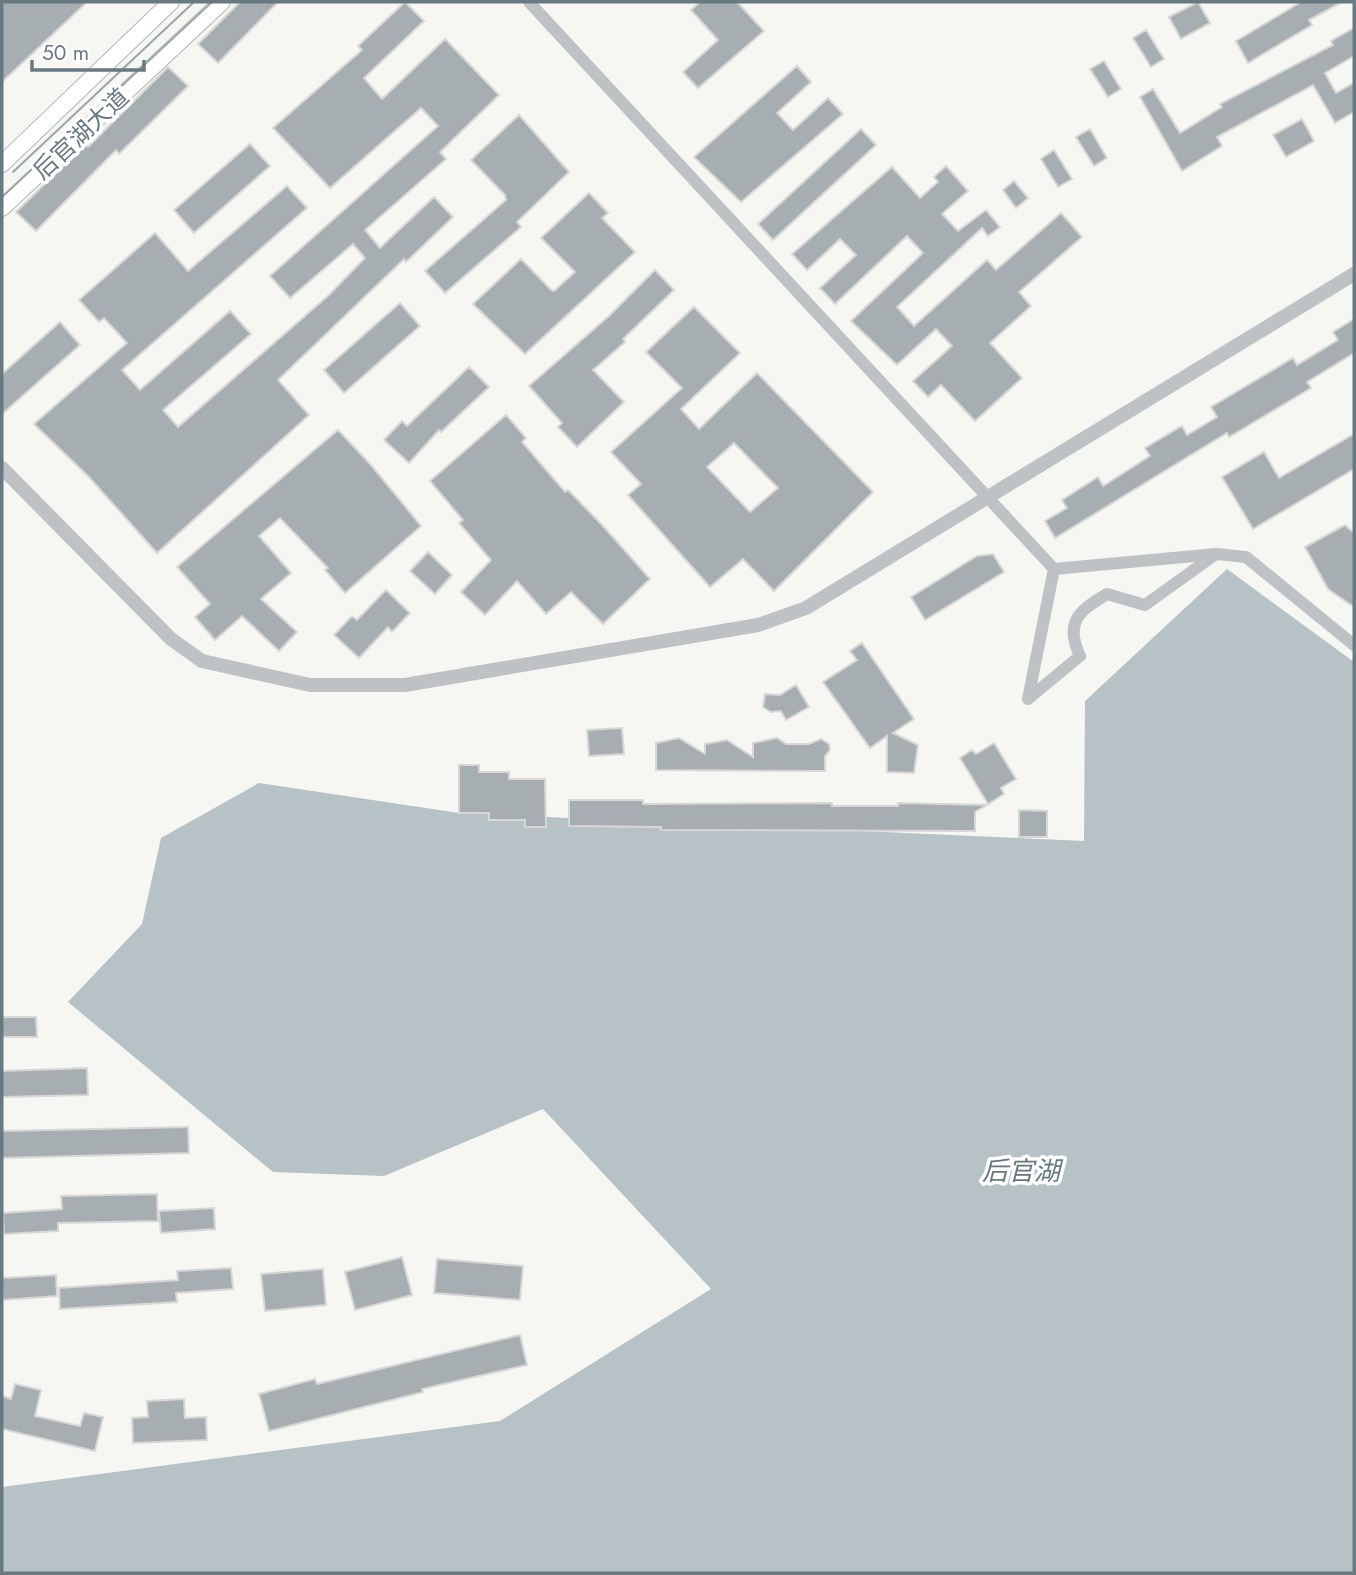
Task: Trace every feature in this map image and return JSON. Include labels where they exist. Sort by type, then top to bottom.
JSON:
[{"type":"main road","name":"后官湖大道","points":[[2,164],[171,2]]},
{"type":"main road","name":"后官湖大道","points":[[2,208],[222,2]]},
{"type":"street","points":[[529,2],[1054,569]]},
{"type":"street","points":[[2,468],[171,639],[202,661],[310,685],[405,685],[758,625],[806,608],[1354,274]]},
{"type":"street","points":[[1054,569],[1028,699],[1080,656],[1073,642],[1074,623],[1084,608],[1107,594],[1145,606],[1216,554]]},
{"type":"street","points":[[1054,569],[1216,554],[1246,557],[1354,645]]},
{"type":"water","name":"后官湖","points":[[1227,569],[1354,662],[1354,1573],[2,1573],[2,1487],[500,1421],[711,1289],[543,1109],[384,1176],[273,1172],[68,1002],[142,924],[161,838],[259,783],[459,813],[1084,841],[1085,701]]},
{"type":"building","points":[[2,2],[87,2],[2,82]]},
{"type":"building","points":[[240,2],[278,2],[218,63],[198,44]]},
{"type":"building","points":[[405,2],[424,21],[364,78],[382,99],[445,39],[499,95],[440,152],[446,159],[365,230],[380,248],[434,197],[453,217],[406,262],[404,259],[278,380],[309,415],[157,553],[89,477],[34,424],[127,343],[104,318],[99,322],[79,300],[155,233],[188,271],[287,186],[307,208],[122,370],[140,390],[230,311],[251,334],[163,410],[178,427],[329,295],[365,258],[353,244],[290,298],[270,276],[438,126],[421,108],[330,188],[273,128],[362,50],[358,46]]},
{"type":"building","points":[[700,2],[737,2],[764,31],[698,88],[683,72],[718,40],[691,10]]},
{"type":"building","points":[[1198,2],[1210,23],[1181,39],[1169,17]]},
{"type":"building","points":[[1301,2],[1342,2],[1309,20],[1312,25],[1248,63],[1236,41]]},
{"type":"building","points":[[1354,28],[1354,56],[1325,73],[1336,93],[1354,83],[1354,112],[1335,123],[1313,85],[1217,137],[1222,146],[1182,171],[1140,97],[1153,89],[1180,133],[1222,107],[1220,104],[1333,45],[1331,41]]},
{"type":"building","points":[[1146,30],[1164,59],[1151,67],[1133,38]]},
{"type":"building","points":[[1104,61],[1121,89],[1108,97],[1090,69]]},
{"type":"building","points":[[797,66],[811,82],[777,113],[793,130],[828,98],[843,114],[741,202],[694,157]]},
{"type":"building","points":[[168,67],[188,86],[119,154],[116,150],[36,231],[16,212],[85,145],[88,147]]},
{"type":"building","points":[[519,115],[569,172],[517,222],[521,227],[445,293],[425,271],[506,200],[505,195],[471,160]]},
{"type":"building","points":[[1302,119],[1314,141],[1286,157],[1273,135]]},
{"type":"building","points":[[861,129],[876,145],[773,240],[758,224]]},
{"type":"building","points":[[1090,129],[1107,158],[1094,166],[1076,137]]},
{"type":"building","points":[[250,144],[270,166],[194,233],[174,210]]},
{"type":"building","points":[[1054,150],[1072,179],[1058,187],[1041,159]]},
{"type":"building","points":[[946,166],[968,191],[942,214],[958,231],[986,210],[1000,227],[988,236],[982,228],[897,307],[914,326],[987,260],[996,270],[1061,213],[1082,237],[1019,292],[1031,306],[990,343],[1022,378],[975,421],[941,385],[928,397],[913,381],[952,346],[936,329],[897,365],[851,321],[923,253],[907,236],[835,304],[820,288],[856,255],[840,239],[807,270],[792,254],[892,167],[920,198],[938,182],[934,177]]},
{"type":"building","points":[[1014,181],[1028,198],[1016,208],[1003,190]]},
{"type":"building","points":[[589,193],[608,213],[602,218],[635,252],[525,354],[473,304],[521,259],[554,291],[575,272],[541,238]]},
{"type":"building","points":[[655,270],[674,290],[623,339],[625,342],[593,370],[624,402],[577,447],[558,427],[562,423],[529,386],[609,316]]},
{"type":"building","points":[[400,303],[420,326],[344,393],[324,370]]},
{"type":"building","points":[[694,307],[740,353],[681,409],[699,429],[757,373],[873,492],[774,591],[743,559],[710,587],[628,495],[641,484],[611,452],[682,388],[646,352]],"holes":[[[734,443],[778,488],[750,512],[707,467]]]},
{"type":"building","points":[[1354,319],[1354,353],[1307,382],[1311,388],[1229,437],[1227,433],[1055,538],[1045,521],[1067,508],[1062,500],[1098,477],[1103,486],[1150,456],[1145,448],[1182,426],[1187,435],[1217,417],[1211,407],[1293,358],[1297,365],[1338,340],[1333,332]]},
{"type":"building","points":[[60,322],[80,345],[2,414],[2,374]]},
{"type":"building","points":[[469,367],[489,387],[441,432],[439,430],[409,463],[384,440],[402,421],[407,426]]},
{"type":"building","points":[[506,415],[526,438],[522,442],[565,492],[568,490],[650,579],[603,624],[571,592],[546,614],[517,581],[485,615],[461,592],[491,560],[459,523],[463,520],[430,481]]},
{"type":"building","points":[[338,430],[421,526],[345,593],[325,570],[328,568],[280,518],[259,536],[291,573],[261,599],[297,632],[279,651],[242,616],[215,640],[195,617],[210,604],[177,567]]},
{"type":"building","points":[[1354,434],[1354,469],[1253,529],[1222,477],[1264,452],[1279,478]]},
{"type":"building","points":[[1345,525],[1354,533],[1354,607],[1328,589],[1305,547]]},
{"type":"building","points":[[428,552],[452,575],[435,594],[410,571]]},
{"type":"building","points":[[993,554],[1004,572],[925,620],[911,597],[977,556]]},
{"type":"building","points":[[386,590],[410,613],[392,632],[388,627],[359,658],[334,635],[352,616],[357,620]]},
{"type":"building","points":[[862,643],[914,719],[893,733],[918,745],[914,773],[887,772],[887,736],[870,748],[823,682],[857,660],[850,651]]},
{"type":"building","points":[[796,685],[809,707],[786,720],[781,711],[771,712],[763,707],[765,694],[780,695]]},
{"type":"building","points":[[622,728],[624,754],[589,756],[587,730]]},
{"type":"building","points":[[679,738],[705,754],[705,744],[727,740],[753,757],[753,743],[777,738],[786,744],[809,744],[821,739],[829,744],[830,750],[825,756],[825,771],[656,770],[656,743]]},
{"type":"building","points":[[994,743],[1016,779],[1001,788],[1004,794],[988,804],[960,758],[972,750],[976,754]]},
{"type":"building","points":[[459,765],[479,765],[479,772],[509,772],[509,779],[545,779],[546,827],[525,827],[525,820],[489,820],[489,813],[459,813]]},
{"type":"building","points":[[569,800],[643,800],[643,804],[987,805],[975,812],[975,831],[661,830],[661,827],[569,826]]},
{"type":"building","points":[[1019,810],[1047,811],[1047,837],[1019,837]]},
{"type":"building","points":[[2,1017],[36,1017],[37,1037],[2,1037]]},
{"type":"building","points":[[87,1068],[88,1095],[2,1097],[2,1071]]},
{"type":"building","points":[[188,1127],[189,1153],[2,1158],[2,1131]]},
{"type":"building","points":[[157,1194],[158,1221],[58,1223],[58,1231],[4,1234],[3,1213],[62,1209],[61,1196]]},
{"type":"building","points":[[214,1208],[215,1229],[161,1233],[159,1211]]},
{"type":"building","points":[[402,1257],[412,1295],[355,1310],[345,1272]]},
{"type":"building","points":[[437,1259],[523,1266],[520,1300],[434,1293]]},
{"type":"building","points":[[231,1268],[233,1289],[176,1293],[177,1302],[60,1309],[59,1288],[178,1280],[177,1271]]},
{"type":"building","points":[[323,1269],[326,1305],[265,1311],[261,1274]]},
{"type":"building","points":[[56,1275],[57,1296],[3,1300],[2,1278]]},
{"type":"building","points":[[520,1335],[527,1365],[422,1389],[423,1392],[269,1431],[259,1394],[315,1379],[317,1384]]},
{"type":"building","points":[[15,1384],[41,1390],[35,1416],[80,1426],[84,1413],[103,1417],[95,1451],[2,1429],[2,1396],[11,1399]]},
{"type":"building","points":[[184,1399],[185,1418],[206,1417],[207,1440],[133,1443],[132,1418],[148,1417],[147,1401]]},
{"type":"tram line","points":[[13,172],[194,2]]},
{"type":"tram line","points":[[2,197],[212,2]]}]
